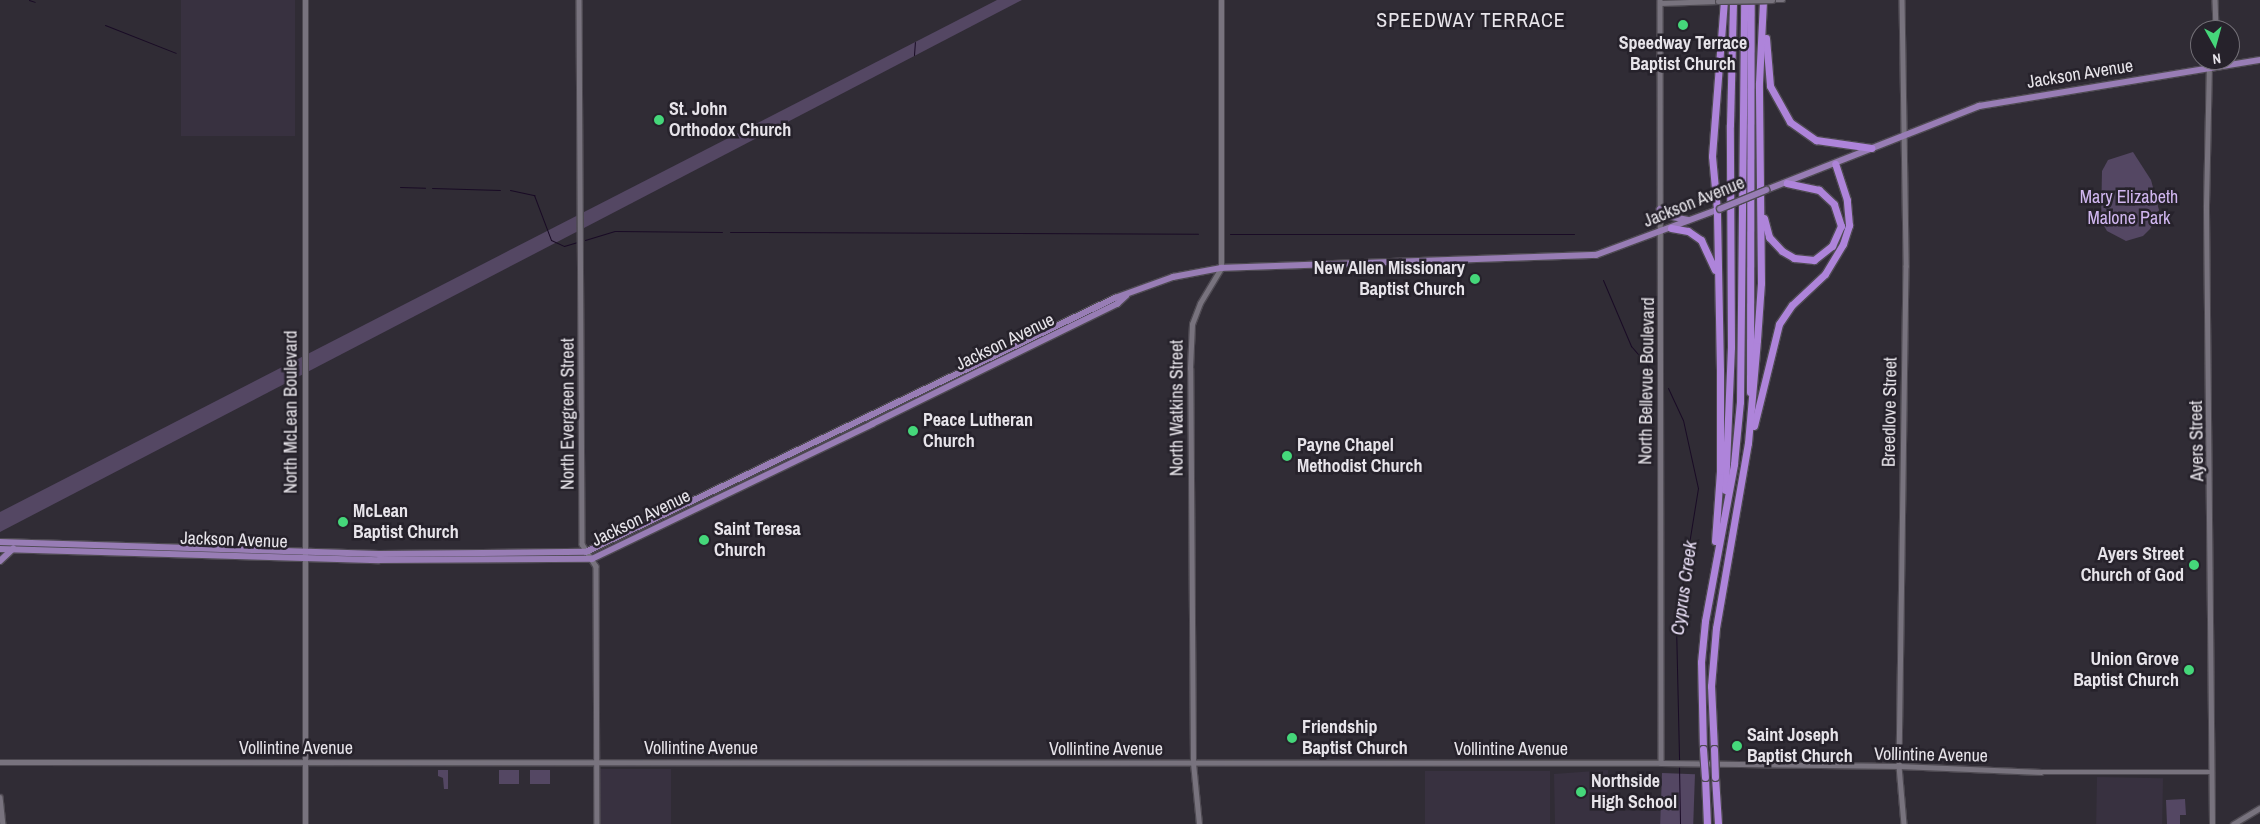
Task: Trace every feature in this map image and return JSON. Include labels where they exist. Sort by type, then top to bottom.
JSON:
[{"type":"highway","points":[[1713,570],[1720,471],[1718,209],[1712,156],[1721,0]]},
{"type":"highway","points":[[1716,554],[1729,442],[1733,0]]},
{"type":"highway","points":[[1707,824],[1701,662],[1713,570],[1734,464],[1740,402],[1744,0]]},
{"type":"highway","points":[[1750,433],[1751,0]]},
{"type":"highway","points":[[1718,824],[1711,686],[1716,628],[1750,433],[1761,283],[1760,83],[1763,0]]},
{"type":"highway","points":[[1763,16],[1770,86],[1790,122],[1816,140],[1871,148]]},
{"type":"highway","points":[[1748,443],[1779,324],[1792,305],[1824,274],[1843,244],[1849,225],[1847,200],[1834,164]]},
{"type":"highway","points":[[1762,209],[1769,237],[1782,252],[1804,260],[1825,254],[1832,246],[1840,226],[1834,204],[1819,190],[1786,183]]},
{"type":"highway","points":[[1671,228],[1688,231],[1701,240],[1714,266],[1719,294]]},
{"type":"main road","name":"North McLean Boulevard","points":[[305,0],[305,824]]},
{"type":"main road","points":[[1222,0],[1222,268]]},
{"type":"main road","name":"Jackson Avenue","points":[[2240,63],[2260,60]]},
{"type":"main road","name":"Jackson Avenue","points":[[0,548],[304,554],[586,552],[1114,298],[1126,296],[1173,276],[1222,268],[1584,256],[1671,228],[1979,106],[2198,70]]},
{"type":"main road","points":[[1660,209],[1668,216],[1690,220]]},
{"type":"main road","name":"North Watkins Street","points":[[1199,824],[1193,763],[1192,324],[1200,303],[1222,268]]},
{"type":"main road","name":"Jackson Avenue","points":[[0,542],[304,554],[379,560],[592,559],[1117,304],[1126,296]]},
{"type":"main road","points":[[0,561],[14,549]]},
{"type":"main road","points":[[2233,824],[2260,808]]},
{"type":"street","name":"North Evergreen Street","points":[[579,0],[582,544],[586,552]]},
{"type":"street","points":[[1660,2],[1783,0]]},
{"type":"street","name":"Breedlove Street","points":[[1902,0],[1906,266],[1899,766],[1904,824]]},
{"type":"street","points":[[2215,0],[2216,20]]},
{"type":"street","name":"North Bellevue Boulevard","points":[[1660,2],[1660,232],[1662,283],[1658,486],[1660,763]]},
{"type":"street","name":"Ayers Street","points":[[2210,70],[2206,206],[2212,824]]},
{"type":"street","points":[[586,552],[596,566],[594,762],[597,824]]},
{"type":"street","name":"Vollintine Avenue","points":[[0,762],[1684,763],[1899,766],[2041,772],[2212,772]]},
{"type":"street","points":[[0,797],[3,824]]},
{"type":"shaded area","points":[[181,0],[295,0],[295,136],[181,136]]},
{"type":"shaded area","points":[[600,769],[671,769],[671,824],[600,824]]},
{"type":"shaded area","name":"Northside High School","points":[[1608,770],[1607,810],[1662,811],[1662,824],[1555,824],[1554,774]]},
{"type":"shaded area","points":[[1425,771],[1550,771],[1550,824],[1425,824]]},
{"type":"shaded area","points":[[2097,777],[2163,778],[2162,824],[2096,824]]},
{"type":"green space","points":[[997,0],[1022,0],[0,532],[0,512]]},
{"type":"green space","name":"Mary Elizabeth Malone Park","points":[[2133,152],[2151,180],[2159,210],[2150,229],[2143,236],[2126,241],[2107,231],[2101,221],[2102,171],[2108,160]]},
{"type":"green space","points":[[438,770],[448,770],[448,789],[444,789],[443,778],[438,776]]},
{"type":"green space","points":[[499,770],[519,770],[519,784],[499,784]]},
{"type":"green space","points":[[530,770],[550,770],[550,784],[530,784]]},
{"type":"green space","points":[[1662,773],[1695,774],[1693,824],[1660,824]]},
{"type":"green space","points":[[2185,799],[2186,815],[2180,815],[2180,824],[2167,824],[2166,800]]},
{"type":"waterway","points":[[29,0],[35,2]]},
{"type":"waterway","points":[[105,25],[176,53]]},
{"type":"waterway","points":[[914,55],[915,42]]},
{"type":"waterway","points":[[400,187],[425,188]]},
{"type":"waterway","points":[[432,188],[500,190]]},
{"type":"waterway","points":[[510,190],[534,195],[551,240],[564,246],[577,242]]},
{"type":"waterway","points":[[585,240],[615,231],[722,232]]},
{"type":"waterway","points":[[730,232],[1198,234]]},
{"type":"waterway","points":[[1230,234],[1574,234]]},
{"type":"waterway","points":[[1603,280],[1631,346],[1653,371]]},
{"type":"waterway","name":"Cyprus Creek","points":[[1668,388],[1683,420],[1698,488],[1676,624],[1679,761]]},
{"type":"waterway","name":"Cyprus Creek","points":[[1679,765],[1680,824]]},
{"type":"place","name":"Speedway Terrace Baptist Church","points":[[1683,25]]},
{"type":"place","name":"St. John Orthodox Church","points":[[659,120]]},
{"type":"place","name":"New Allen Missionary Baptist Church","points":[[1475,279]]},
{"type":"place","name":"Peace Lutheran Church","points":[[913,431]]},
{"type":"place","name":"Payne Chapel Methodist Church","points":[[1287,456]]},
{"type":"place","name":"McLean Baptist Church","points":[[343,522]]},
{"type":"place","name":"Saint Teresa Church","points":[[704,540]]},
{"type":"place","name":"Ayers Street Church of God","points":[[2194,565]]},
{"type":"place","name":"Union Grove Baptist Church","points":[[2189,670]]},
{"type":"place","name":"Friendship Baptist Church","points":[[1292,738]]},
{"type":"place","name":"Saint Joseph Baptist Church","points":[[1737,746]]},
{"type":"place","name":"Northside High School","points":[[1581,792]]},
{"type":"district","name":"SPEEDWAY TERRACE","points":[[1471,19]]}]
